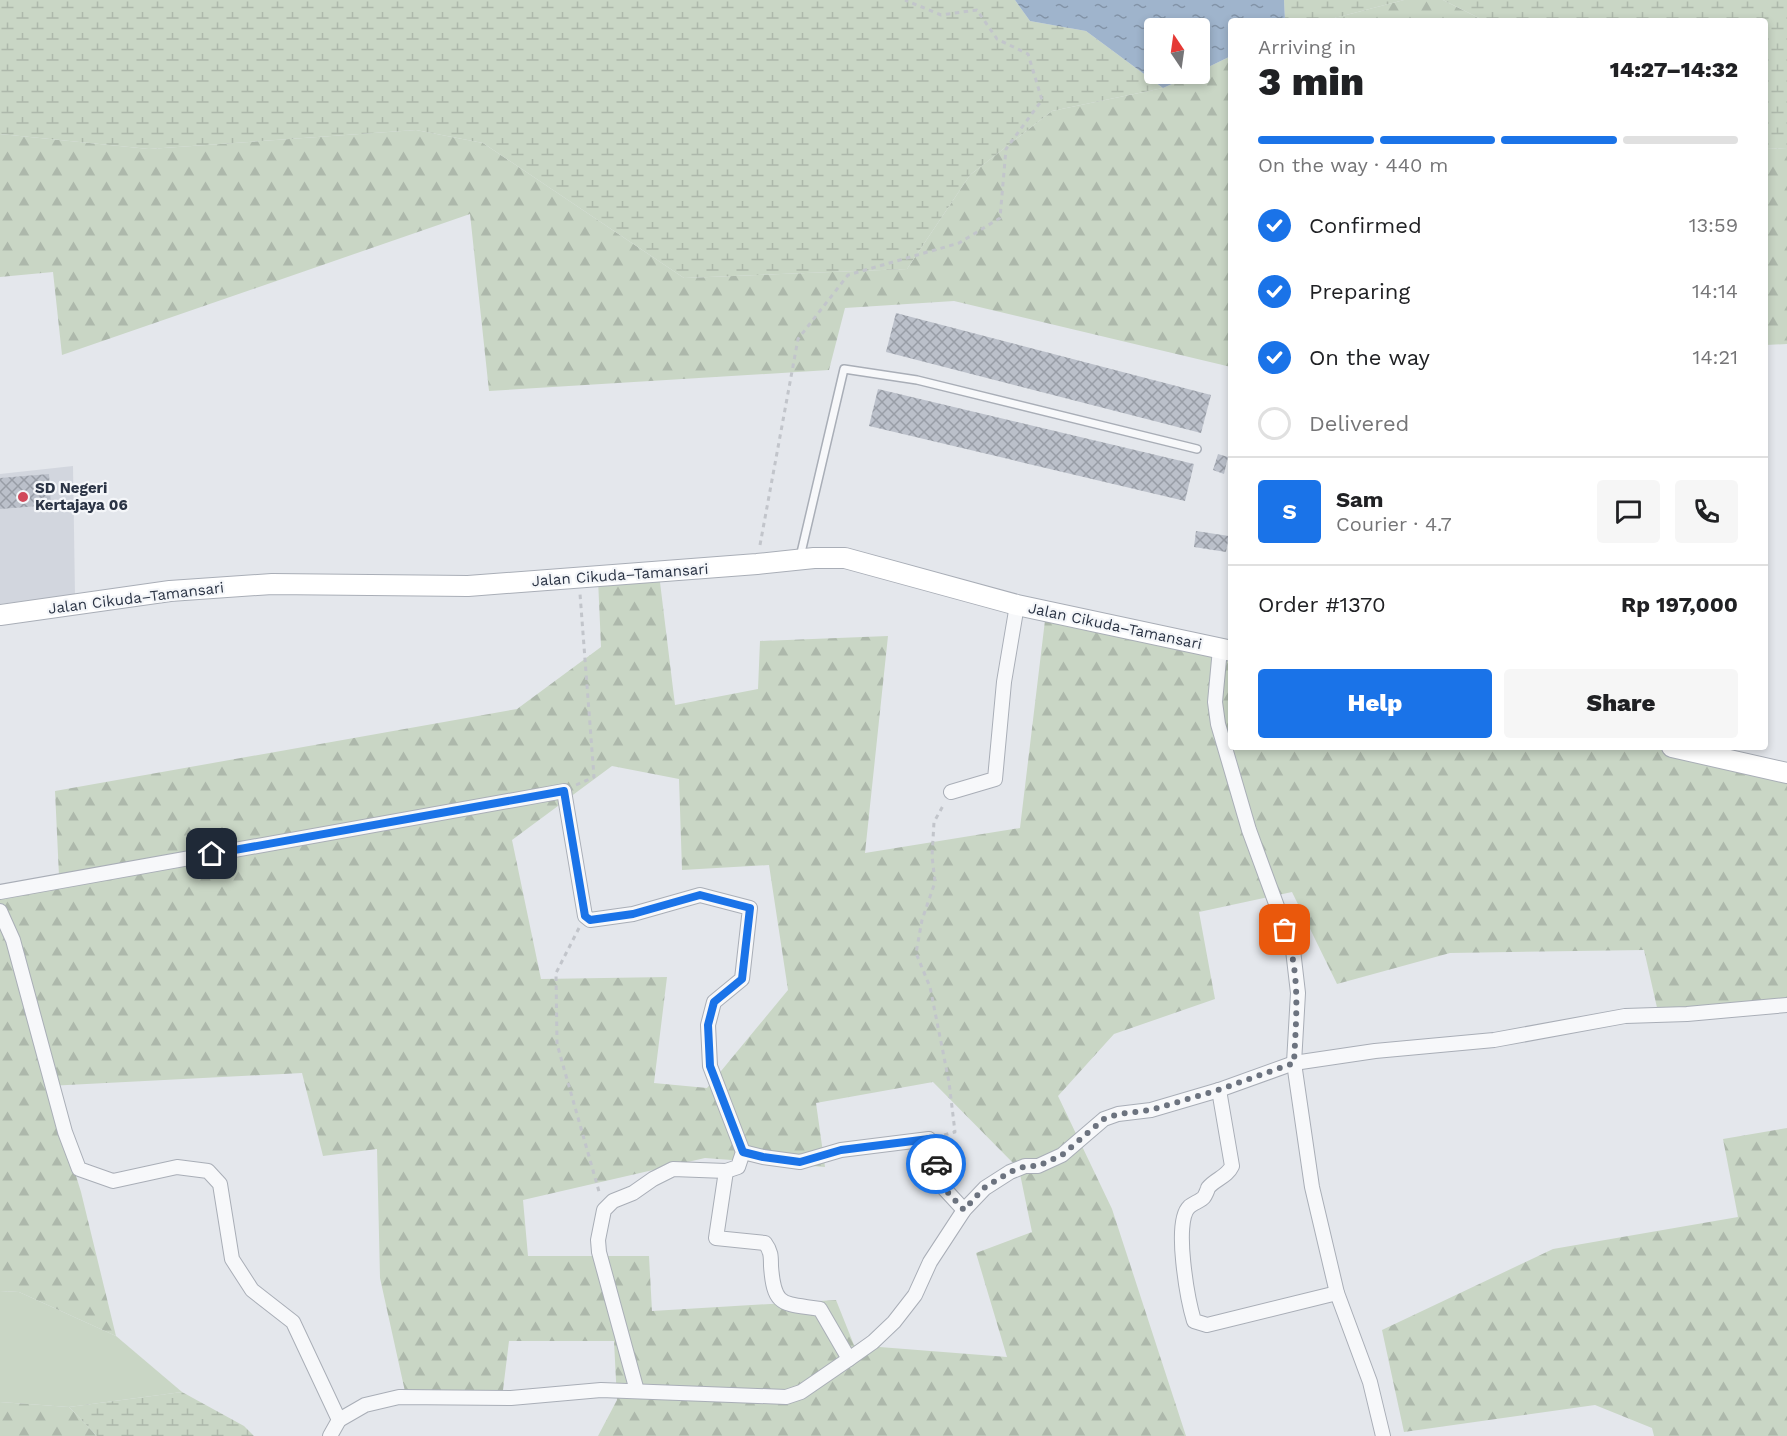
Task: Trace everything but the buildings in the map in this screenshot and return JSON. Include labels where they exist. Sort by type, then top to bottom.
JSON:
[{"type":"street","name":"Jalan Cikuda–Tamansari","points":[[0,615],[182,590],[272,585],[468,586],[845,558],[1017,605],[1226,650]]},
{"type":"street","points":[[951,792],[995,779],[1004,682],[1017,605]]},
{"type":"street","points":[[1226,650],[1215,702],[1218,724],[1249,830],[1293,950],[1298,993],[1294,1063],[1312,1187],[1337,1293],[1370,1382],[1383,1436]]},
{"type":"street","points":[[1685,750],[1787,774]]},
{"type":"street","points":[[0,892],[564,791],[585,916],[590,920],[633,914],[700,895],[750,908],[742,979],[714,1002],[708,1025],[710,1066],[743,1152],[738,1167],[726,1171],[673,1169],[633,1193],[613,1201],[604,1210],[598,1240],[599,1252],[637,1390]]},
{"type":"street","points":[[0,910],[13,940],[65,1132],[79,1169],[113,1181],[177,1167],[208,1171],[220,1184],[232,1259],[252,1290],[293,1322],[339,1420]]},
{"type":"street","points":[[330,1436],[339,1420],[365,1405],[399,1397],[511,1398],[601,1390],[637,1390],[786,1397],[801,1392],[849,1359],[873,1342],[894,1322],[915,1295],[930,1262],[964,1210],[984,1188],[1010,1172],[1026,1166],[1038,1166],[1062,1155],[1104,1119],[1118,1114],[1151,1110],[1218,1090],[1294,1063],[1375,1051],[1494,1040],[1625,1016],[1687,1014],[1787,1005]]},
{"type":"street","points":[[1218,1090],[1232,1166],[1230,1171],[1209,1187],[1204,1197],[1188,1208],[1183,1216],[1182,1246],[1187,1299],[1194,1321],[1207,1325],[1337,1293]]},
{"type":"street","points":[[743,1152],[800,1162],[841,1150],[929,1139],[940,1184],[964,1210]]},
{"type":"street","points":[[726,1171],[716,1238],[765,1243],[771,1251],[772,1288],[778,1299],[788,1304],[820,1309],[849,1359]]},
{"type":"lane","points":[[799,560],[844,369],[917,380],[1197,449]]},
{"type":"path","points":[[757,564],[798,339],[848,275],[959,243],[1000,218],[1006,149],[1042,100],[1028,54],[997,39],[977,10],[941,15],[905,0]]},
{"type":"path","points":[[564,791],[594,777],[578,578]]},
{"type":"path","points":[[929,1139],[955,1132],[949,1082],[930,987],[916,953],[922,920],[935,882],[932,856],[934,822],[951,792]]},
{"type":"path","points":[[585,916],[556,973],[557,1044],[604,1210]]},
{"type":"shaded area","points":[[73,466],[75,595],[0,604],[0,474]]},
{"type":"green space","points":[[0,0],[1015,0],[1030,21],[1086,31],[1144,74],[1144,84],[1158,84],[1163,88],[1052,111],[970,175],[907,269],[684,278],[483,143],[416,130],[149,149],[0,134]]},
{"type":"green space","points":[[1284,0],[1404,0],[1335,18],[1285,18]]},
{"type":"green space","points":[[1404,0],[1443,0],[1479,18],[1335,18]]},
{"type":"green space","points":[[1443,0],[1787,0],[1787,148],[1768,149],[1768,18],[1479,18]]},
{"type":"green space","points":[[1228,57],[1228,366],[954,301],[845,308],[829,370],[489,391],[470,214],[62,355],[53,272],[0,277],[0,134],[149,149],[416,130],[483,143],[684,278],[907,269],[970,175],[1052,111],[1163,88],[1172,84],[1210,84],[1210,66]]},
{"type":"green space","points":[[1787,148],[1787,344],[1768,345],[1768,149]]},
{"type":"green space","points":[[659,574],[675,705],[758,689],[760,641],[888,636],[865,853],[1020,828],[1046,612],[1228,645],[1228,750],[1695,750],[1787,772],[1787,1001],[1658,1012],[1644,950],[1450,953],[1337,984],[1292,892],[1199,912],[1215,999],[1114,1034],[1058,1096],[1112,1209],[1186,1436],[598,1436],[617,1400],[614,1341],[509,1341],[503,1390],[406,1396],[380,1278],[377,1149],[323,1156],[302,1073],[48,1086],[81,1192],[116,1336],[19,1292],[0,1291],[0,887],[59,876],[55,791],[517,709],[601,647],[598,579]],"holes":[[[612,766],[679,779],[682,870],[769,865],[788,990],[707,1088],[654,1083],[667,977],[541,979],[512,840]],[[933,1082],[1019,1169],[1032,1232],[976,1253],[1007,1357],[854,1345],[836,1300],[652,1311],[649,1256],[528,1256],[523,1200],[705,1158],[825,1167],[816,1103]]]},
{"type":"green space","points":[[1787,1128],[1787,1436],[1654,1436],[1652,1428],[1595,1405],[1404,1432],[1382,1330],[1553,1249],[1738,1217],[1723,1139]]},
{"type":"green space","points":[[0,1291],[19,1292],[116,1336],[182,1392],[69,1407],[0,1402]]},
{"type":"green space","points":[[182,1392],[244,1426],[254,1436],[97,1436],[69,1407]]},
{"type":"green space","points":[[0,1402],[69,1407],[97,1436],[0,1436]]},
{"type":"water","points":[[1015,0],[1284,0],[1285,18],[1228,18],[1228,57],[1210,66],[1210,18],[1144,18],[1144,74],[1086,31],[1030,21]]},
{"type":"water","points":[[1158,84],[1172,84],[1163,88]]},
{"type":"way so far","points":[[936,1164],[940,1184],[964,1210],[984,1188],[1010,1172],[1026,1166],[1038,1166],[1062,1155],[1104,1119],[1118,1114],[1151,1110],[1218,1090],[1294,1063],[1298,993],[1293,950],[1285,930]]},
{"type":"place","name":"SD Negeri Kertajaya 06","points":[[23,497]]},
{"type":"route","points":[[212,854],[564,791],[585,916],[590,920],[633,914],[700,895],[750,908],[742,979],[714,1002],[708,1025],[710,1066],[743,1152],[800,1162],[841,1150],[929,1139],[936,1164]]}]
